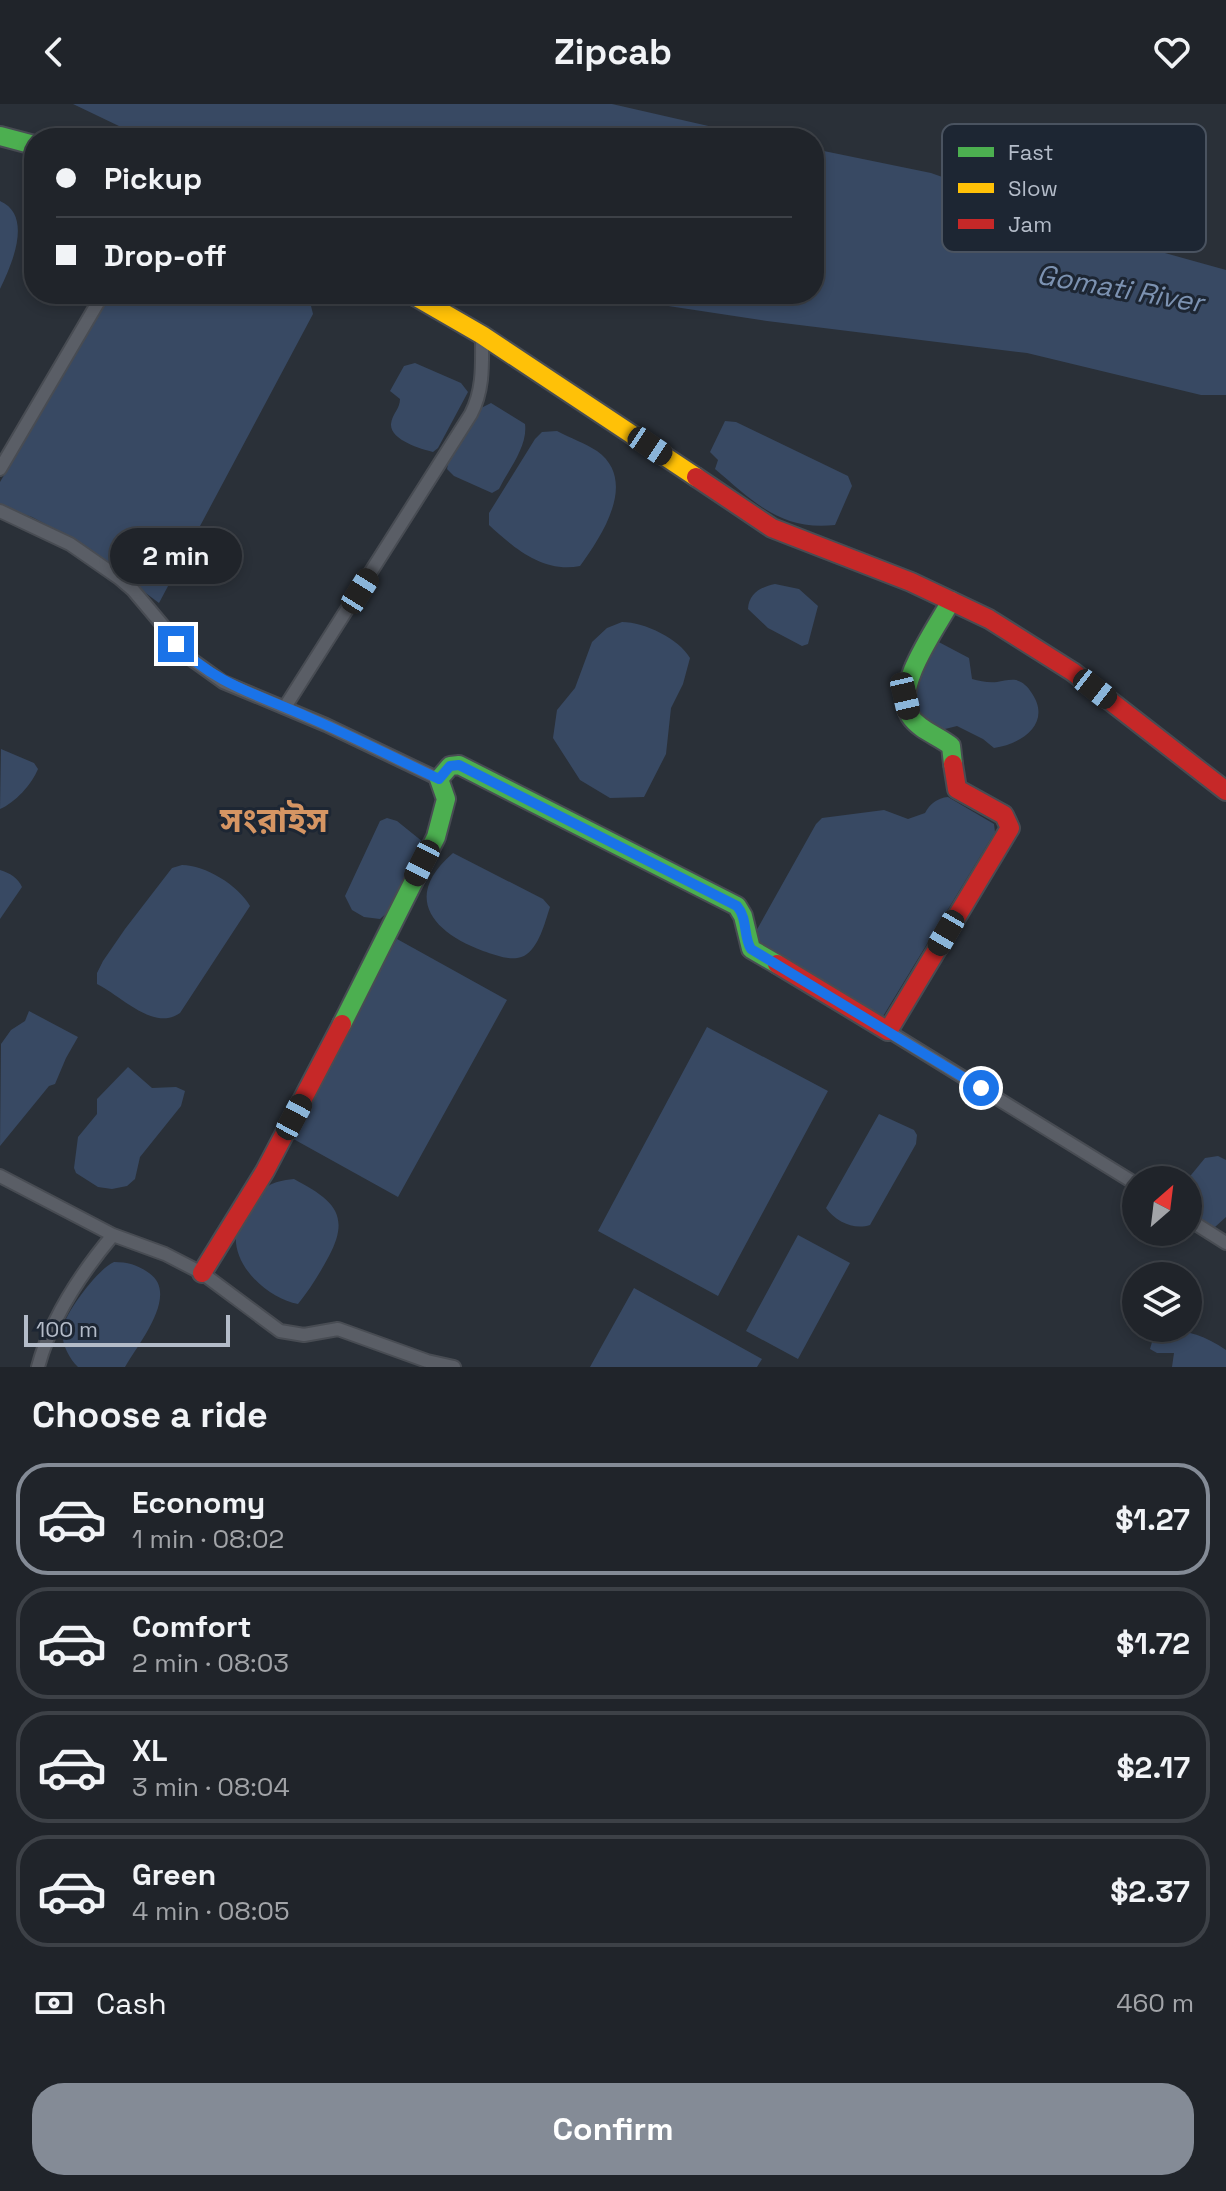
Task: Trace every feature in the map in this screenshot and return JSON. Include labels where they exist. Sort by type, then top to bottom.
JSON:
[{"type":"street","points":[[0,136],[24,142]]},
{"type":"street","points":[[0,469],[97,304]]},
{"type":"street","points":[[428,304],[482,335],[772,528],[911,582],[989,619],[1073,672],[1226,791]]},
{"type":"street","points":[[285,707],[479,399],[482,335]]},
{"type":"street","points":[[0,511],[70,544],[119,578],[139,597],[176,644],[205,670],[245,693],[285,707],[439,779],[446,799],[436,837],[357,996],[265,1171],[202,1273]]},
{"type":"street","points":[[888,1031],[1010,828],[1004,815],[957,789],[951,746],[915,724],[909,712],[905,696],[907,682],[951,601]]},
{"type":"street","points":[[439,779],[450,766],[459,765],[737,906],[744,919],[751,949],[1122,1175]]},
{"type":"street","points":[[0,1176],[113,1235],[165,1254],[202,1273],[280,1331],[304,1335],[338,1329],[427,1361],[454,1367]]},
{"type":"street","points":[[1202,1228],[1226,1243]]},
{"type":"street","points":[[38,1367],[45,1342],[74,1287],[113,1235]]},
{"type":"water","points":[[73,104],[612,104],[717,128],[123,128]]},
{"type":"water","name":"Gomati River","points":[[824,151],[942,177],[942,252],[1161,252],[1226,270],[1226,395],[1201,395],[1027,353],[655,304],[824,304]]},
{"type":"water","points":[[0,201],[10,208],[18,229],[14,255],[0,289]]},
{"type":"water","points":[[105,304],[310,304],[313,314],[159,603],[75,540],[32,517],[0,506],[0,482]]},
{"type":"water","points":[[415,363],[461,383],[468,392],[433,452],[407,443],[392,430],[392,420],[400,399],[390,391],[404,366]]},
{"type":"water","points":[[491,403],[525,424],[521,449],[499,489],[492,493],[454,476],[447,469],[449,460],[479,409]]},
{"type":"water","points":[[725,421],[736,422],[848,476],[852,486],[835,525],[816,526],[783,518],[755,502],[715,469],[718,460],[710,452]]},
{"type":"water","points":[[557,431],[597,451],[609,463],[615,478],[616,493],[606,525],[580,566],[554,566],[530,557],[489,525],[489,513],[535,439],[542,432]]},
{"type":"water","points":[[775,584],[799,589],[818,606],[808,644],[802,646],[768,628],[748,609],[757,592]]},
{"type":"water","points":[[622,622],[641,625],[660,633],[678,644],[690,658],[683,684],[671,708],[666,754],[644,797],[610,798],[580,780],[553,738],[557,710],[575,688],[592,642],[607,628]]},
{"type":"water","points":[[933,639],[969,658],[972,679],[990,682],[1016,680],[1025,685],[1037,703],[1038,713],[1036,722],[1024,737],[994,748],[957,726],[941,730],[914,711],[913,678]]},
{"type":"water","points":[[1,749],[34,763],[38,769],[22,792],[0,809]]},
{"type":"water","points":[[948,797],[994,824],[995,832],[882,1018],[750,942],[822,818],[884,810],[908,819],[925,813],[934,802]]},
{"type":"water","points":[[387,818],[397,821],[423,842],[388,912],[380,919],[364,917],[352,910],[345,896],[380,821]]},
{"type":"water","points":[[453,853],[543,899],[550,907],[541,934],[534,947],[524,956],[504,957],[483,951],[450,934],[438,923],[430,911],[427,898],[429,884]]},
{"type":"water","points":[[182,865],[201,868],[220,878],[238,891],[250,906],[180,1013],[170,1018],[159,1018],[137,1010],[97,984],[97,973],[125,929],[172,868]]},
{"type":"water","points":[[0,870],[13,876],[22,887],[0,919]]},
{"type":"water","points":[[397,939],[507,1000],[398,1197],[288,1136]]},
{"type":"water","points":[[29,1011],[78,1037],[55,1084],[49,1086],[0,1146],[1,1044],[11,1030],[25,1021]]},
{"type":"water","points":[[707,1027],[828,1091],[718,1296],[598,1231]]},
{"type":"water","points":[[128,1067],[152,1088],[176,1087],[185,1091],[181,1106],[140,1157],[135,1179],[127,1186],[112,1189],[98,1187],[76,1173],[74,1168],[78,1137],[97,1114],[97,1099]]},
{"type":"water","points":[[879,1114],[914,1130],[916,1144],[870,1225],[852,1226],[840,1221],[826,1208]]},
{"type":"water","points":[[1218,1156],[1226,1160],[1226,1217],[1215,1227],[1202,1223],[1202,1166],[1198,1166],[1205,1158]]},
{"type":"water","points":[[294,1179],[318,1193],[334,1209],[338,1218],[336,1241],[315,1281],[298,1304],[276,1296],[255,1280],[240,1259],[236,1235],[263,1190],[272,1184]]},
{"type":"water","points":[[798,1235],[850,1263],[798,1359],[746,1331]]},
{"type":"water","points":[[114,1262],[133,1264],[157,1282],[160,1293],[154,1319],[125,1367],[78,1367],[66,1348],[63,1327],[84,1290]]},
{"type":"water","points":[[634,1288],[762,1359],[757,1367],[590,1367]]},
{"type":"water","points":[[1202,1337],[1226,1350],[1226,1367],[1172,1367],[1174,1353],[1157,1353],[1150,1349],[1152,1342],[1202,1342]]},
{"type":"traffic: fast","points":[[0,136],[24,142]]},
{"type":"traffic: fast","points":[[951,601],[911,674],[906,704],[914,721],[951,746],[953,764]]},
{"type":"traffic: fast","points":[[342,1024],[436,837],[446,799],[439,779],[450,766],[459,765],[737,906],[743,916],[751,949],[777,964]]},
{"type":"traffic: slow","points":[[428,304],[482,335],[696,477]]},
{"type":"traffic: jam","points":[[696,477],[772,528],[911,582],[989,619],[1073,672],[1226,791]]},
{"type":"traffic: jam","points":[[777,964],[888,1031],[1010,828],[1004,815],[957,789],[953,764]]},
{"type":"traffic: jam","points":[[202,1273],[265,1171],[342,1024]]},
{"type":"district","name":"সংরাইস","points":[[274,820]]},
{"type":"route","points":[[176,644],[205,670],[245,693],[326,725],[439,779],[450,766],[459,765],[737,906],[742,912],[751,949],[981,1088]]}]
